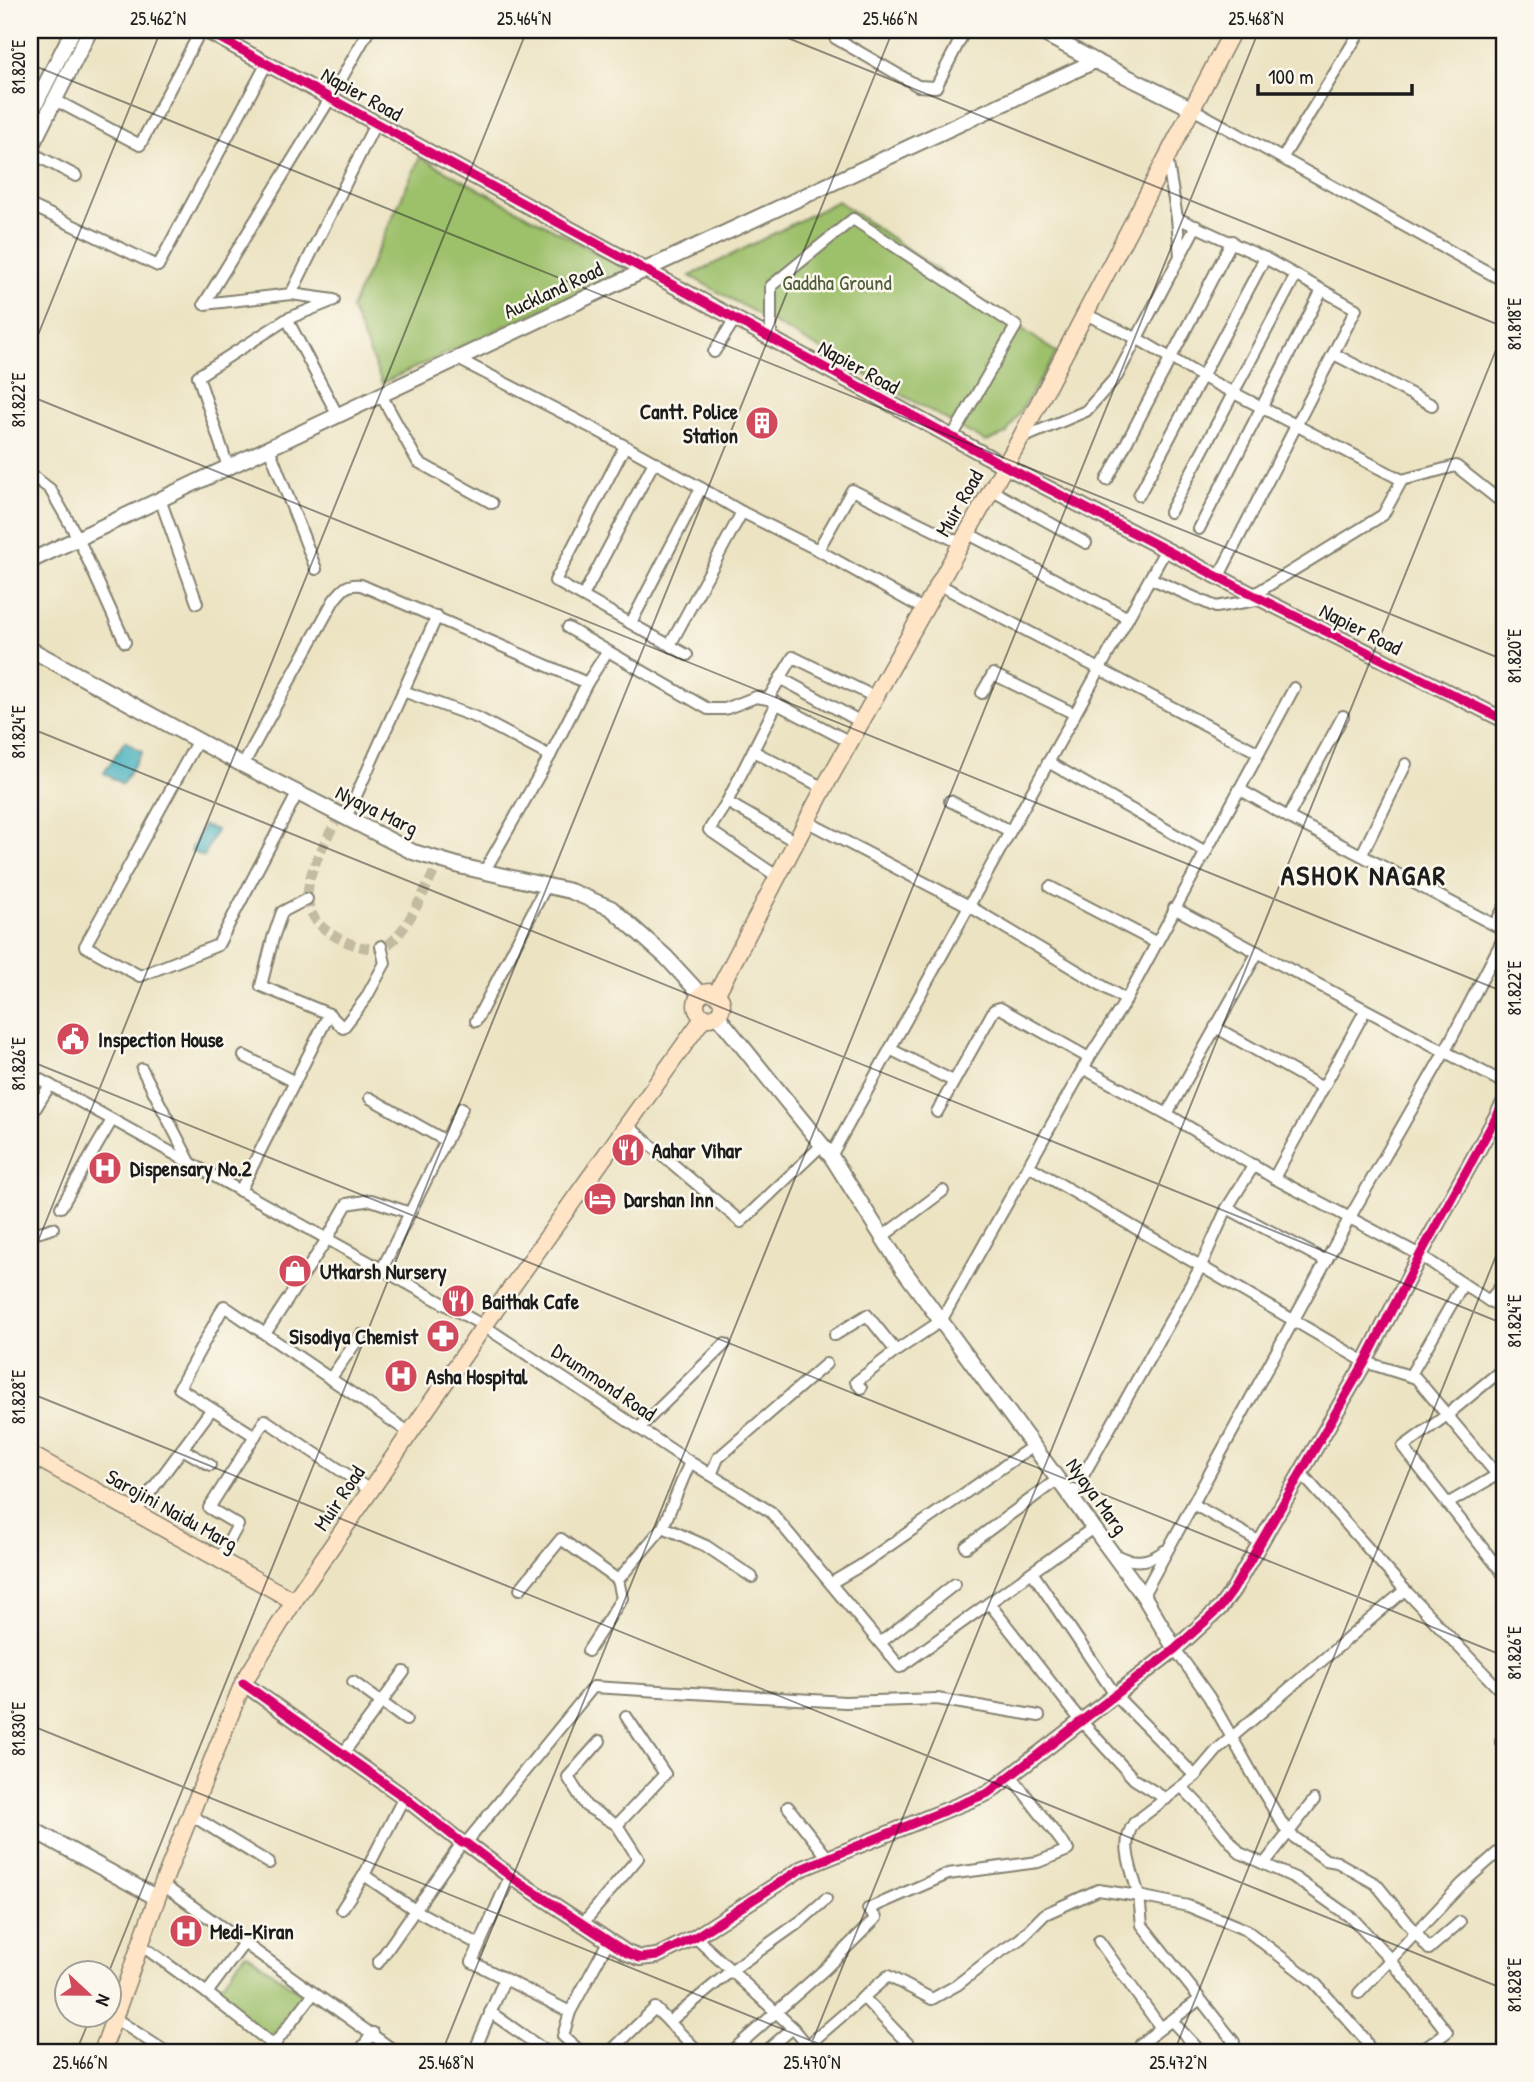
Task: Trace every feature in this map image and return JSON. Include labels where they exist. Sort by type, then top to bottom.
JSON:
[{"type":"main road","name":"Muir Road","points":[[708,995],[778,877],[923,608],[1020,439],[1233,30]]},
{"type":"main road","points":[[708,995],[721,1007],[711,1016],[700,1014],[696,1007],[708,995]]},
{"type":"main road","name":"Muir Road","points":[[122,1994],[243,1684],[294,1601],[484,1325],[626,1124],[711,1016]]},
{"type":"main road","name":"Sarojini Naidu Marg","points":[[32,1460],[294,1601]]},
{"type":"main road","name":"Muir Road","points":[[102,2052],[109,2030]]},
{"type":"street","points":[[30,115],[73,30]]},
{"type":"street","points":[[76,176],[30,151],[90,30]]},
{"type":"street","points":[[55,100],[140,145],[203,30]]},
{"type":"street","name":"Napier Road","points":[[203,30],[331,97],[1005,466],[1504,720]]},
{"type":"street","points":[[228,467],[198,376],[287,319],[334,300],[291,294],[204,304],[369,30]]},
{"type":"street","points":[[835,38],[918,86],[936,87],[965,30]]},
{"type":"street","points":[[1037,30],[1283,157],[1504,281]]},
{"type":"street","points":[[1283,157],[1361,30]]},
{"type":"street","name":"Auckland Road","points":[[30,561],[1095,61]]},
{"type":"street","points":[[30,205],[158,265],[267,63]]},
{"type":"street","points":[[291,294],[376,122]]},
{"type":"street","points":[[1166,155],[1177,217],[1180,258]]},
{"type":"street","points":[[1177,217],[1265,258],[1356,309],[1219,576]]},
{"type":"street","points":[[771,339],[771,286],[853,219],[1016,326],[951,437]]},
{"type":"street","points":[[1020,439],[1086,411],[1117,376],[1196,226]]},
{"type":"street","points":[[1107,480],[1232,242]]},
{"type":"street","points":[[1139,495],[1265,258]]},
{"type":"street","points":[[1170,512],[1296,275]]},
{"type":"street","points":[[1199,528],[1322,290]]},
{"type":"street","points":[[1085,314],[1402,480],[1456,466],[1504,504]]},
{"type":"street","points":[[714,352],[735,318]]},
{"type":"street","points":[[287,319],[338,416]]},
{"type":"street","points":[[1334,354],[1432,405]]},
{"type":"street","points":[[458,359],[625,446],[742,512],[923,608]]},
{"type":"street","points":[[381,395],[418,462],[492,503]]},
{"type":"street","points":[[625,446],[555,581],[687,655]]},
{"type":"street","points":[[269,448],[316,569]]},
{"type":"street","points":[[583,596],[654,462]]},
{"type":"street","points":[[30,474],[50,489],[78,538],[125,642]]},
{"type":"street","points":[[1150,578],[1216,607],[1258,597],[1383,516],[1402,480]]},
{"type":"street","points":[[631,623],[701,488]]},
{"type":"street","points":[[818,550],[852,490],[964,538],[1128,618]]},
{"type":"street","points":[[991,491],[1086,543]]},
{"type":"street","points":[[160,499],[197,603]]},
{"type":"street","points":[[670,645],[742,512]]},
{"type":"street","points":[[626,1124],[741,1222],[827,1150],[890,1049],[1166,549]]},
{"type":"street","points":[[243,765],[334,600],[344,587],[351,583],[437,616],[587,683]]},
{"type":"street","points":[[938,584],[1259,754]]},
{"type":"street","points":[[346,818],[437,616]]},
{"type":"street","points":[[568,628],[708,709],[725,709],[756,696],[773,701],[850,742]]},
{"type":"street","name":"Nyaya Marg","points":[[30,649],[243,765],[413,852],[484,872],[570,891],[611,908],[708,995]]},
{"type":"street","points":[[484,872],[550,756],[587,683],[607,652]]},
{"type":"street","points":[[778,877],[709,830],[727,802],[753,751],[780,678],[793,657],[875,697]]},
{"type":"street","points":[[982,693],[993,674],[1075,714]]},
{"type":"street","points":[[780,678],[861,722]]},
{"type":"street","points":[[861,1388],[856,1382],[941,1321],[1083,1068],[1126,1000],[1294,688]]},
{"type":"street","points":[[403,691],[478,718],[550,756]]},
{"type":"street","points":[[1288,817],[1343,716]]},
{"type":"street","points":[[198,740],[85,946],[140,976],[218,945],[298,794]]},
{"type":"street","points":[[753,751],[824,788]]},
{"type":"street","points":[[1048,762],[1206,852]]},
{"type":"street","points":[[1362,854],[1406,764]]},
{"type":"street","points":[[1239,789],[1499,927],[1504,908]]},
{"type":"street","points":[[950,801],[1010,831]]},
{"type":"street","points":[[727,802],[796,842]]},
{"type":"street","points":[[806,821],[969,906],[1126,1000]]},
{"type":"street","points":[[476,1020],[546,886]]},
{"type":"street","points":[[1050,887],[1157,943]]},
{"type":"street","points":[[307,899],[282,912],[261,986],[329,1014],[343,1028],[366,998],[385,962],[381,946]]},
{"type":"street","points":[[1174,908],[1504,1083]]},
{"type":"street","points":[[1143,1595],[1349,1219],[1444,1053],[1504,937]]},
{"type":"street","points":[[1167,1114],[1258,952]]},
{"type":"street","points":[[937,1112],[994,1010],[1000,1008],[1089,1058]]},
{"type":"street","points":[[1274,1178],[1365,1011]]},
{"type":"street","points":[[240,1191],[329,1014]]},
{"type":"street","name":"Nyaya Marg","points":[[711,1016],[827,1150],[882,1237],[941,1321],[1143,1595],[1175,1649],[1209,1697],[1288,1833],[1326,1860],[1337,1862],[1376,1884],[1429,1949],[1460,1922]]},
{"type":"street","points":[[1215,1027],[1323,1088]]},
{"type":"street","points":[[890,1049],[953,1081]]},
{"type":"street","points":[[244,1056],[295,1082]]},
{"type":"street","points":[[1083,1068],[1254,1164],[1274,1178],[1420,1255],[1489,1301],[1504,1307]]},
{"type":"street","points":[[142,1069],[191,1164]]},
{"type":"street","name":"Drummond Road","points":[[30,1074],[484,1325],[690,1462],[771,1512],[900,1667],[1093,1528]]},
{"type":"street","points":[[30,1117],[50,1085]]},
{"type":"street","points":[[370,1098],[446,1141]]},
{"type":"street","points":[[243,1684],[404,1797],[510,1876],[627,1953],[640,1958],[657,1956],[695,1937],[801,1869],[988,1793],[1175,1649],[1220,1608],[1365,1362],[1420,1255],[1504,1103]]},
{"type":"street","points":[[382,1269],[462,1108]]},
{"type":"street","points":[[61,1207],[112,1120]]},
{"type":"street","points":[[1071,1497],[1200,1268],[1227,1208],[1254,1164]]},
{"type":"street","points":[[1029,1167],[1365,1362],[1416,1378],[1501,1479],[1447,1504]]},
{"type":"street","points":[[882,1237],[943,1191]]},
{"type":"street","points":[[265,1334],[347,1204],[371,1200],[410,1213]]},
{"type":"street","points":[[1227,1208],[1326,1261]]},
{"type":"street","points":[[30,1235],[53,1228]]},
{"type":"street","points":[[1489,1301],[1504,1282]]},
{"type":"street","points":[[1410,1376],[1463,1284]]},
{"type":"street","points":[[255,1436],[179,1388],[224,1306],[410,1433]]},
{"type":"street","points":[[835,1335],[867,1315],[896,1351]]},
{"type":"street","points":[[330,1379],[361,1335]]},
{"type":"street","points":[[639,1428],[725,1344]]},
{"type":"street","points":[[711,1475],[718,1458],[826,1364]]},
{"type":"street","points":[[1504,1368],[1403,1447],[1504,1575]]},
{"type":"street","points":[[134,1514],[211,1410]]},
{"type":"street","points":[[219,1560],[238,1525],[209,1508],[265,1420],[370,1490]]},
{"type":"street","points":[[831,1583],[860,1566],[1033,1446]]},
{"type":"street","points":[[182,1449],[210,1465]]},
{"type":"street","points":[[618,1580],[663,1527],[690,1462]]},
{"type":"street","points":[[1301,1474],[1499,1689]]},
{"type":"street","points":[[966,1547],[1058,1479]]},
{"type":"street","points":[[1193,1504],[1260,1542]]},
{"type":"street","points":[[663,1527],[706,1546],[752,1577]]},
{"type":"street","points":[[520,1589],[561,1539],[618,1580],[622,1598],[588,1651]]},
{"type":"street","points":[[1111,1551],[1122,1558],[1142,1562],[1152,1560],[1169,1547]]},
{"type":"street","points":[[1495,1565],[1504,1556]]},
{"type":"street","points":[[1032,1572],[1116,1696],[1195,1776]]},
{"type":"street","points":[[880,1643],[955,1584]]},
{"type":"street","points":[[1225,2052],[1234,2042],[1142,1925],[1139,1896],[1126,1843],[1128,1831],[1134,1823],[1195,1776],[1218,1749],[1405,1590]]},
{"type":"street","points":[[989,1602],[1081,1721],[1134,1779],[1166,1799]]},
{"type":"street","points":[[342,1755],[404,1672]]},
{"type":"street","points":[[353,1682],[406,1720]]},
{"type":"street","points":[[378,1964],[464,1843],[593,1687],[845,1702],[937,1699],[1039,1716]]},
{"type":"street","points":[[617,1825],[665,1774],[626,1716]]},
{"type":"street","points":[[583,1923],[638,1858],[617,1825],[586,1806],[568,1777],[600,1741]]},
{"type":"street","points":[[731,2052],[825,1969],[876,1918],[869,1909],[948,1874],[1038,1861],[1068,1850],[1050,1823],[1011,1776]]},
{"type":"street","points":[[1182,1787],[1240,1853],[1295,1878],[1353,1919],[1390,1959],[1447,2032],[1420,2052]]},
{"type":"street","points":[[342,1909],[364,1875],[404,1797]]},
{"type":"street","points":[[1264,1864],[1314,1800]]},
{"type":"street","points":[[788,1807],[828,1858]]},
{"type":"street","points":[[191,1815],[269,1863]]},
{"type":"street","points":[[30,1828],[160,1892],[244,1943],[392,2049]]},
{"type":"street","points":[[1359,1993],[1462,1884],[1503,1852]]},
{"type":"street","points":[[364,1875],[415,1910],[480,1945]]},
{"type":"street","points":[[510,1876],[472,1962],[570,2012]]},
{"type":"street","points":[[695,1937],[793,2028],[810,2049],[888,1976],[932,1998],[957,1985],[1020,1939],[1045,1914],[1098,1890],[1139,1896],[1188,1906],[1246,1930],[1314,1982],[1364,2038],[1371,2052]]},
{"type":"street","points":[[669,2022],[732,1970],[802,1921],[826,1899]]},
{"type":"street","points":[[581,2052],[563,2036],[570,2012],[609,1940]]},
{"type":"street","points":[[1099,1941],[1161,2028]]},
{"type":"street","points":[[207,1993],[244,1943]]},
{"type":"street","points":[[141,1945],[278,2049],[314,1993]]},
{"type":"street","points":[[475,2050],[504,1980]]},
{"type":"street","points":[[863,1997],[916,2052]]},
{"type":"street","points":[[1137,2052],[1142,2044],[1161,2028],[1199,2000]]},
{"type":"street","points":[[610,2052],[655,2008],[699,2052]]},
{"type":"street","points":[[490,2012],[547,2052]]},
{"type":"street","points":[[1171,2021],[1201,2052]]},
{"type":"street","points":[[122,2023],[166,2052]]},
{"type":"street","points":[[765,2052],[793,2028]]},
{"type":"street","points":[[359,2052],[373,2034]]},
{"type":"green space","points":[[420,157],[628,270],[382,383],[351,308]]},
{"type":"green space","name":"Gaddha Ground","points":[[838,201],[1057,353],[1006,434],[986,442],[690,276]]},
{"type":"green space","points":[[246,1953],[303,1995],[271,2037],[214,1994]]},
{"type":"water","points":[[125,741],[142,752],[122,784],[104,773]]},
{"type":"water","points":[[203,825],[216,830],[204,857],[191,851]]},
{"type":"tunnel","points":[[339,815],[313,869],[308,887],[308,903],[314,918],[327,931],[349,943],[375,948],[385,946],[397,937],[411,917],[440,860]]},
{"type":"cycle path","points":[[205,30],[1005,466],[1253,595],[1504,720]]},
{"type":"cycle path","points":[[243,1683],[510,1876],[627,1953],[640,1958],[657,1956],[695,1937],[801,1869],[988,1793],[1175,1649],[1220,1608],[1365,1362],[1420,1255],[1504,1103]]},
{"type":"place","name":"Cantt. Police Station","points":[[762,423]]},
{"type":"place","name":"Inspection House","points":[[73,1039]]},
{"type":"place","name":"Aahar Vihar","points":[[628,1150]]},
{"type":"place","name":"Dispensary No.2","points":[[105,1168]]},
{"type":"place","name":"Darshan Inn","points":[[600,1199]]},
{"type":"place","name":"Utkarsh Nursery","points":[[295,1271]]},
{"type":"place","name":"Baithak Cafe","points":[[458,1301]]},
{"type":"place","name":"Sisodiya Chemist","points":[[443,1336]]},
{"type":"place","name":"Asha Hospital","points":[[401,1376]]},
{"type":"place","name":"Medi-Kiran","points":[[186,1931]]},
{"type":"district","name":"ASHOK NAGAR","points":[[1364,875]]}]
